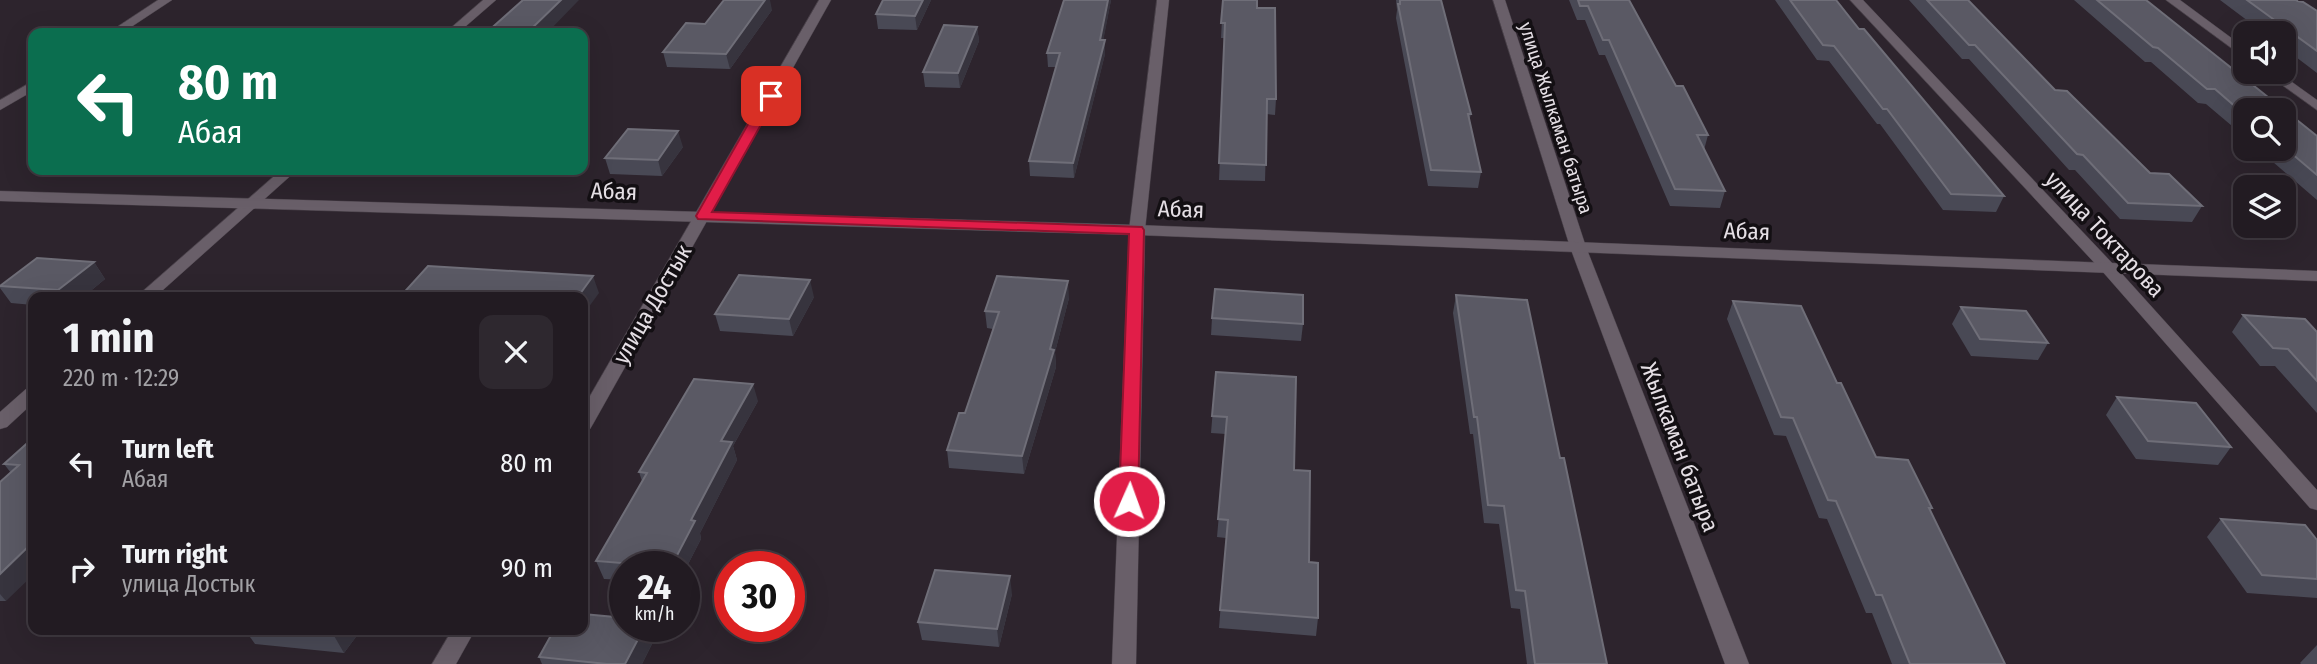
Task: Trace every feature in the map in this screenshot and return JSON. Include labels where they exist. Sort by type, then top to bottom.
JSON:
[{"type":"street","points":[[122,28],[166,0]]},
{"type":"street","points":[[457,28],[490,0]]},
{"type":"street","name":"улица Достык","points":[[588,415],[825,0]]},
{"type":"street","points":[[1124,664],[1137,230],[1163,0]]},
{"type":"street","name":"улица Жылкаман батыра","points":[[1499,0],[1578,247]]},
{"type":"street","name":"улица Токтарова","points":[[1856,0],[2108,268],[2317,503]]},
{"type":"street","points":[[2172,0],[2233,45]]},
{"type":"street","points":[[2286,84],[2317,107]]},
{"type":"street","points":[[0,106],[28,88]]},
{"type":"street","points":[[150,292],[284,175]]},
{"type":"street","name":"Абая","points":[[0,196],[1137,230],[2317,276]]},
{"type":"street","name":"Жылкаман батыра","points":[[1578,247],[1737,664]]},
{"type":"street","points":[[0,422],[28,397]]},
{"type":"street","points":[[444,664],[461,635]]},
{"type":"building","points":[[523,0],[561,0],[532,28],[492,28]]},
{"type":"building","points":[[724,0],[765,0],[726,54],[663,52],[686,23],[705,24]]},
{"type":"building","points":[[883,0],[923,0],[915,16],[876,14]]},
{"type":"building","points":[[1064,0],[1108,0],[1100,40],[1105,40],[1073,163],[1029,161],[1060,53],[1047,53]]},
{"type":"building","points":[[1223,0],[1257,0],[1257,8],[1275,8],[1276,99],[1267,99],[1266,165],[1219,163],[1225,23],[1221,23]]},
{"type":"building","points":[[1400,0],[1441,0],[1471,114],[1468,114],[1481,172],[1431,170],[1398,4]]},
{"type":"building","points":[[1578,0],[1629,0],[1676,86],[1683,86],[1708,135],[1697,135],[1725,191],[1675,189],[1609,40],[1603,40],[1588,6],[1580,6]]},
{"type":"building","points":[[1790,0],[1836,0],[1859,29],[1864,29],[2004,196],[1951,194],[1887,109],[1883,109],[1834,46],[1823,45]]},
{"type":"building","points":[[1927,0],[1968,0],[2055,90],[2067,91],[2150,173],[2169,174],[2202,206],[2128,203],[2083,155],[2077,154],[1975,45],[1969,45]]},
{"type":"building","points":[[2097,0],[2146,0],[2233,69],[2233,84],[2252,84],[2269,98],[2233,98],[2233,105],[2215,89],[2207,89],[2158,48],[2153,47]]},
{"type":"building","points":[[2247,0],[2296,0],[2317,11],[2317,51],[2296,36],[2296,21],[2276,21]]},
{"type":"building","points":[[944,25],[977,27],[958,73],[923,72]]},
{"type":"building","points":[[2296,119],[2317,136],[2317,175],[2296,157]]},
{"type":"building","points":[[628,129],[678,131],[658,160],[605,158]]},
{"type":"building","points":[[37,258],[94,262],[58,290],[0,286]]},
{"type":"building","points":[[428,266],[593,276],[581,292],[404,292]]},
{"type":"building","points":[[739,275],[810,280],[789,319],[715,314]]},
{"type":"building","points":[[997,276],[1068,281],[1050,349],[1054,350],[1022,456],[947,450],[959,413],[965,413],[999,312],[985,311]]},
{"type":"building","points":[[1215,289],[1303,295],[1303,324],[1212,318]]},
{"type":"building","points":[[1456,295],[1527,300],[1560,458],[1564,458],[1607,664],[1535,664],[1525,591],[1516,590],[1504,506],[1488,505],[1477,417],[1474,417]]},
{"type":"building","points":[[1733,301],[1801,306],[1876,457],[1908,460],[2005,664],[1910,664],[1882,595],[1876,595],[1836,501],[1828,500],[1793,418],[1781,417]]},
{"type":"building","points":[[1961,307],[2026,311],[2048,343],[1980,339]]},
{"type":"building","points":[[2243,315],[2305,319],[2317,332],[2317,381],[2288,349],[2273,348]]},
{"type":"building","points":[[1216,372],[1296,377],[1294,470],[1310,471],[1309,562],[1318,563],[1318,618],[1220,610],[1228,520],[1218,519],[1227,417],[1212,416]]},
{"type":"building","points":[[694,379],[753,384],[721,441],[732,442],[691,520],[695,521],[679,551],[609,551],[609,562],[596,561],[647,473],[639,472]]},
{"type":"building","points":[[2117,397],[2196,403],[2231,447],[2148,441]]},
{"type":"building","points":[[28,442],[28,547],[0,574],[0,482],[19,465],[4,464]]},
{"type":"building","points":[[2221,519],[2305,525],[2317,540],[2317,579],[2262,575]]},
{"type":"building","points":[[935,570],[1010,576],[997,629],[918,622]]},
{"type":"building","points":[[588,614],[609,616],[609,642],[637,642],[625,664],[539,657],[551,635],[588,635]]},
{"type":"route","points":[[771,96],[703,216],[1137,230],[1129,501]]}]
